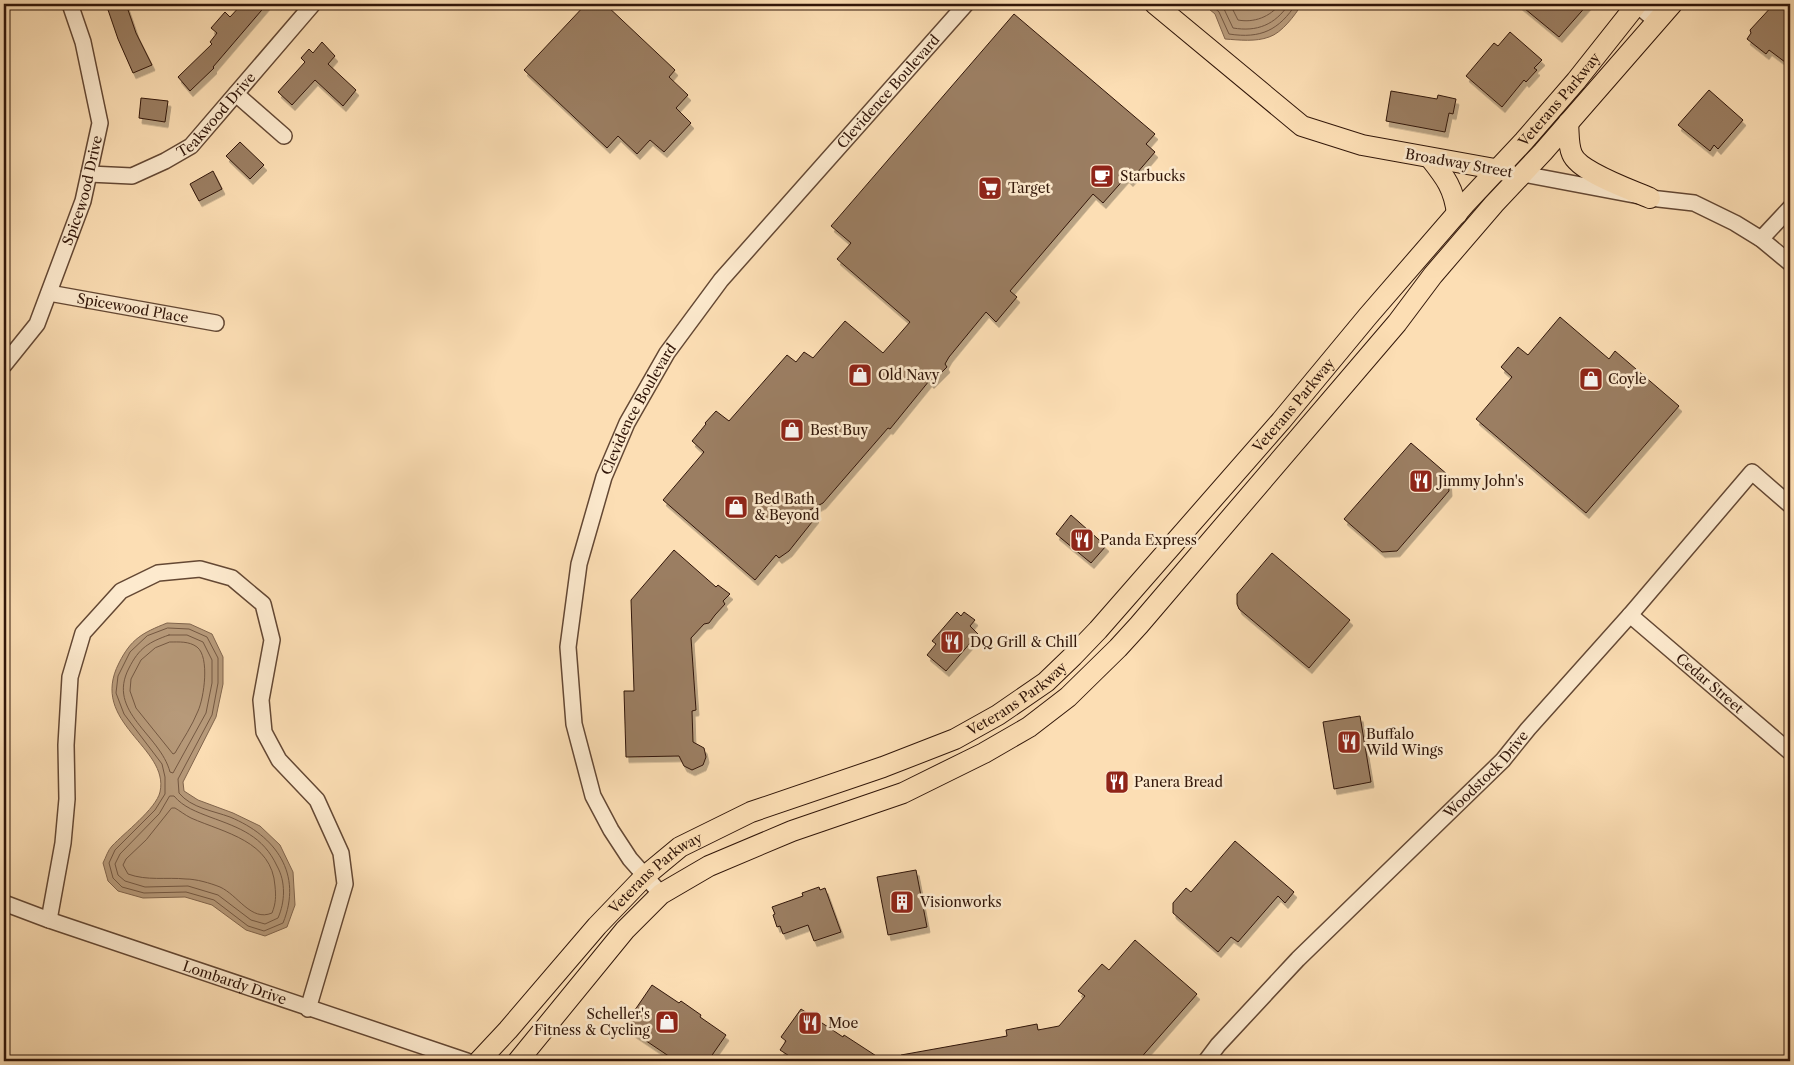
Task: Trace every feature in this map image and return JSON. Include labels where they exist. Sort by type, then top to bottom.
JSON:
[{"type":"main road","name":"Broadway Street","points":[[1155,4],[1302,126],[1362,145],[1523,174]]},
{"type":"main road","name":"Veterans Parkway","points":[[479,1061],[597,926],[645,876],[680,847],[752,812],[883,767],[955,739],[998,715],[1046,682],[1098,630],[1281,421],[1368,316],[1576,81],[1636,4]]},
{"type":"main road","name":"Veterans Parkway","points":[[518,1061],[625,930],[661,894],[709,866],[792,831],[903,793],[984,753],[1029,727],[1071,694],[1118,648],[1397,323],[1433,275],[1494,204],[1523,174],[1672,4]]},
{"type":"main road","points":[[1568,123],[1572,156],[1577,162],[1597,174],[1650,198]]},
{"type":"main road","points":[[1430,158],[1451,186],[1457,214]]},
{"type":"street","name":"Spicewood Drive","points":[[4,365],[37,324],[83,201],[100,123],[83,42],[70,4]]},
{"type":"street","name":"Teakwood Drive","points":[[89,174],[132,176],[165,161],[191,146],[313,4]]},
{"type":"street","name":"Clevidence Boulevard","points":[[661,894],[630,859],[611,830],[593,796],[574,724],[568,647],[579,564],[604,477],[627,422],[667,353],[720,280],[966,4]]},
{"type":"street","points":[[1636,4],[1656,22]]},
{"type":"street","points":[[236,94],[284,136]]},
{"type":"street","name":"Broadway Street","points":[[1523,174],[1650,198],[1694,203],[1761,238],[1790,262]]},
{"type":"street","points":[[1761,238],[1790,208]]},
{"type":"street","name":"Spicewood Place","points":[[49,293],[216,323]]},
{"type":"street","name":"Woodstock Drive","points":[[1206,1061],[1218,1045],[1298,959],[1503,760],[1752,472],[1790,506]]},
{"type":"street","points":[[49,920],[63,843],[67,799],[66,745],[70,677],[83,633],[121,591],[158,573],[200,569],[232,578],[263,604],[272,640],[261,700],[264,732],[280,760],[317,800],[341,853],[345,884],[308,1009]]},
{"type":"street","name":"Cedar Street","points":[[1630,615],[1790,752]]},
{"type":"street","points":[[1098,630],[1118,648]]},
{"type":"street","name":"Lombardy Drive","points":[[4,903],[308,1009],[466,1061]]},
{"type":"water","points":[[1203,4],[1302,4],[1279,32],[1264,39],[1247,40],[1225,39],[1215,14]]},
{"type":"water","points":[[167,623],[190,624],[212,634],[223,657],[223,684],[216,717],[183,782],[184,791],[198,800],[233,813],[260,826],[280,845],[293,872],[295,905],[287,927],[265,936],[246,930],[212,905],[185,897],[143,898],[118,891],[108,881],[103,863],[109,849],[146,813],[160,792],[160,776],[153,761],[121,718],[114,702],[112,684],[123,655],[133,642],[151,630]]},
{"type":"building","points":[[106,4],[126,4],[136,33],[152,65],[133,73],[118,39]]},
{"type":"building","points":[[242,4],[267,4],[214,68],[190,91],[178,77],[212,44],[210,42],[217,33],[211,28],[225,12],[230,17]]},
{"type":"building","points":[[586,4],[605,4],[675,70],[669,77],[688,95],[676,108],[691,123],[664,152],[650,140],[637,154],[618,136],[607,148],[524,70]]},
{"type":"building","points":[[1519,4],[1588,4],[1559,37]]},
{"type":"building","points":[[1774,4],[1790,4],[1790,56],[1785,62],[1769,50],[1766,54],[1747,39],[1751,33],[1750,30]]},
{"type":"building","name":"Target","points":[[1014,14],[1155,134],[1146,144],[1155,152],[1130,181],[1126,177],[1103,203],[1093,194],[1010,291],[1017,297],[996,322],[986,312],[949,357],[945,364],[947,367],[931,383],[929,381],[890,429],[888,428],[823,503],[808,511],[816,517],[789,551],[779,558],[776,555],[755,580],[663,500],[704,452],[692,441],[705,423],[716,411],[729,421],[787,355],[796,362],[804,352],[813,358],[845,321],[883,353],[910,322],[837,259],[851,243],[831,226]]},
{"type":"building","points":[[1510,32],[1542,60],[1534,68],[1537,70],[1526,82],[1524,80],[1502,107],[1466,76],[1494,43],[1498,46]]},
{"type":"building","points":[[322,42],[335,56],[328,64],[356,90],[343,106],[315,80],[292,105],[278,92],[305,62],[301,58],[309,49],[313,53]]},
{"type":"building","points":[[1709,90],[1743,120],[1718,149],[1714,145],[1710,151],[1678,125]]},
{"type":"building","points":[[1391,91],[1437,99],[1438,95],[1456,99],[1453,114],[1449,113],[1445,132],[1386,121]]},
{"type":"building","points":[[141,98],[168,101],[165,122],[139,118]]},
{"type":"building","points":[[240,142],[264,165],[250,179],[226,156]]},
{"type":"building","points":[[213,171],[222,189],[199,201],[190,184]]},
{"type":"building","points":[[1560,317],[1609,359],[1615,351],[1679,406],[1586,513],[1476,419],[1512,377],[1501,367],[1518,347],[1528,355]]},
{"type":"building","points":[[1411,443],[1448,475],[1449,491],[1397,551],[1382,552],[1344,519]]},
{"type":"building","name":"Panda Express","points":[[1071,515],[1106,546],[1091,563],[1056,534]]},
{"type":"building","points":[[674,550],[716,587],[718,585],[730,594],[723,601],[725,604],[709,623],[704,624],[691,638],[696,710],[692,711],[693,742],[704,748],[706,757],[703,765],[692,770],[684,766],[679,756],[626,757],[624,691],[634,691],[631,600]]},
{"type":"building","points":[[1272,553],[1350,620],[1309,668],[1239,609],[1237,604],[1237,594]]},
{"type":"building","name":"DQ Grill & Chill","points":[[957,612],[961,616],[964,612],[975,620],[970,626],[978,634],[946,671],[927,655],[936,644],[932,641]]},
{"type":"building","points":[[1360,716],[1371,782],[1334,789],[1323,722]]},
{"type":"building","points":[[1235,841],[1294,892],[1285,903],[1278,896],[1238,942],[1231,937],[1218,952],[1173,913],[1173,903],[1186,888],[1191,892]]},
{"type":"building","name":"Visionworks","points":[[916,870],[927,927],[888,935],[877,877]]},
{"type":"building","points":[[819,887],[820,890],[825,888],[841,932],[814,941],[808,925],[783,934],[780,926],[777,927],[772,907],[803,896],[802,893]]},
{"type":"building","points":[[1135,940],[1197,994],[1138,1061],[902,1061],[901,1055],[1007,1036],[1006,1030],[1037,1024],[1038,1030],[1059,1026],[1085,996],[1078,991],[1102,964],[1109,970]]},
{"type":"building","name":"Scheller's Fitness & Cycling","points":[[652,985],[679,1003],[681,1001],[726,1035],[708,1061],[676,1061],[624,1026]]},
{"type":"building","points":[[801,1009],[884,1061],[797,1061],[780,1050],[786,1041],[781,1037]]},
{"type":"place","name":"Starbucks","points":[[1102,176]]},
{"type":"place","name":"Target","points":[[990,188]]},
{"type":"place","name":"Old Navy","points":[[860,375]]},
{"type":"place","name":"Coyle","points":[[1591,379]]},
{"type":"place","name":"Best Buy","points":[[792,430]]},
{"type":"place","name":"Jimmy John's","points":[[1421,481]]},
{"type":"place","name":"Bed Bath & Beyond","points":[[736,507]]},
{"type":"place","name":"Panda Express","points":[[1082,540]]},
{"type":"place","name":"DQ Grill & Chill","points":[[952,642]]},
{"type":"place","name":"Buffalo Wild Wings","points":[[1349,742]]},
{"type":"place","name":"Panera Bread","points":[[1117,782]]},
{"type":"place","name":"Visionworks","points":[[902,902]]},
{"type":"place","name":"Scheller's Fitness & Cycling","points":[[667,1022]]},
{"type":"place","name":"Moe","points":[[810,1023]]}]
